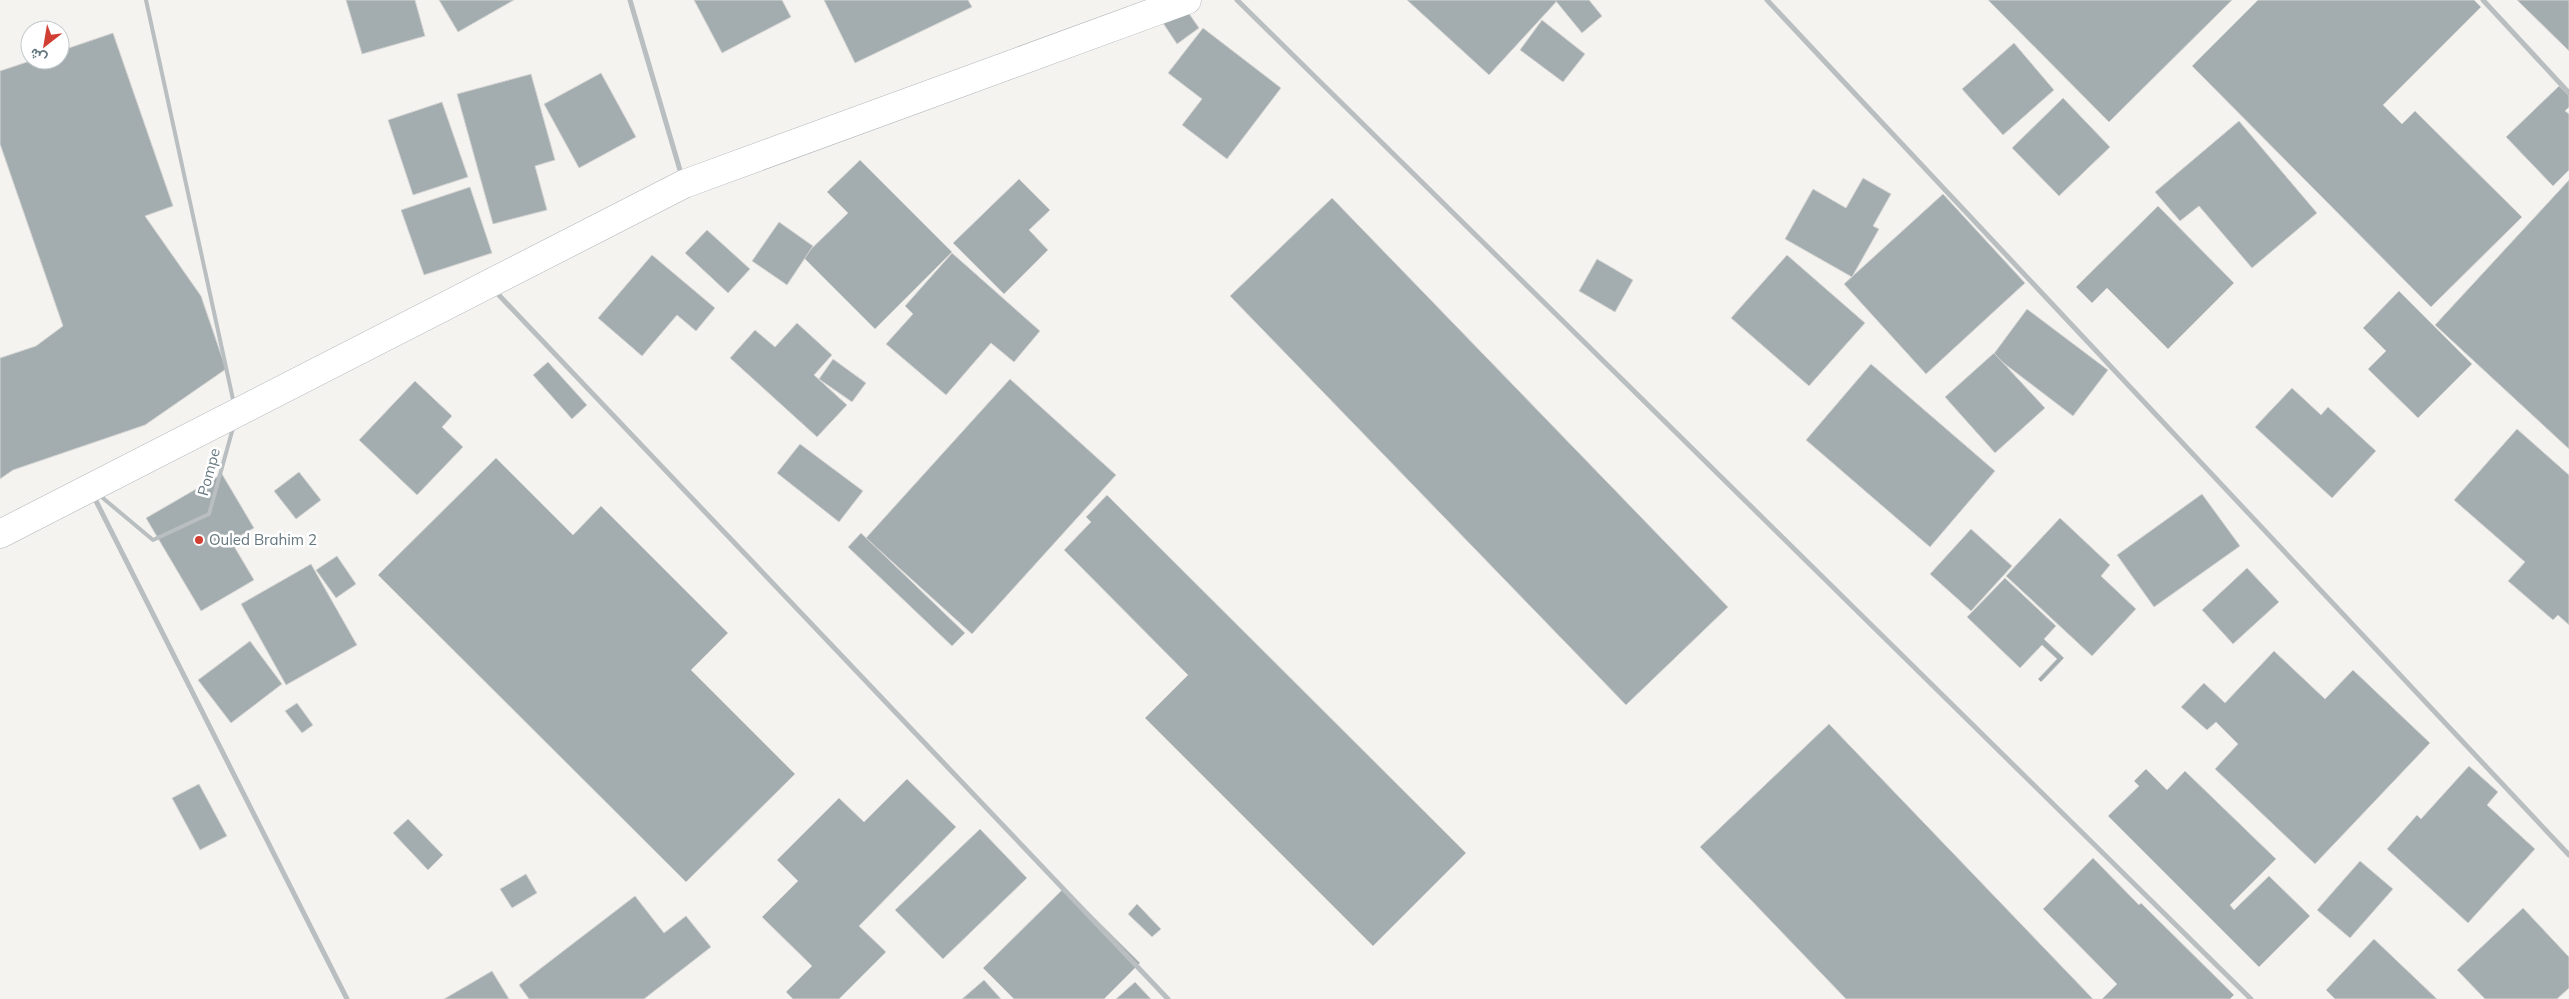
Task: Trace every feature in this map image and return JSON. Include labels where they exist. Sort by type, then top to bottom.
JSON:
[{"type":"main road","points":[[0,534],[684,184],[1187,0]]},
{"type":"street","points":[[630,0],[684,184]]},
{"type":"street","points":[[1236,0],[2251,999]]},
{"type":"street","points":[[1767,0],[2569,855]]},
{"type":"street","points":[[2483,0],[2569,93]]},
{"type":"street","points":[[488,285],[1168,999]]},
{"type":"street","points":[[90,488],[347,999]]},
{"type":"lane","points":[[146,0],[236,414]]},
{"type":"lane","name":"Pompe","points":[[90,488],[153,540],[209,514],[236,414]]},
{"type":"building","points":[[346,0],[415,0],[425,36],[362,54]]},
{"type":"building","points":[[439,0],[514,0],[458,32]]},
{"type":"building","points":[[694,0],[782,0],[791,17],[722,53]]},
{"type":"building","points":[[824,0],[968,0],[972,7],[855,63]]},
{"type":"building","points":[[1407,0],[1556,0],[1557,1],[1489,75]]},
{"type":"building","points":[[1555,0],[1589,0],[1602,16],[1582,33]]},
{"type":"building","points":[[1988,0],[2232,0],[2109,122]]},
{"type":"building","points":[[2258,0],[2474,0],[2481,7],[2383,105],[2402,124],[2415,111],[2522,217],[2431,307],[2192,66]]},
{"type":"building","points":[[2517,0],[2569,0],[2569,51]]},
{"type":"building","points":[[1181,2],[1199,28],[1177,44],[1159,17]]},
{"type":"building","points":[[1542,20],[1585,54],[1563,82],[1520,50]]},
{"type":"building","points":[[1203,28],[1281,88],[1227,159],[1182,125],[1202,99],[1168,73]]},
{"type":"building","points":[[113,33],[173,206],[145,216],[201,296],[226,369],[145,425],[13,470],[0,479],[0,358],[36,346],[63,326],[0,144],[0,71],[20,64],[20,70],[70,70],[70,48]]},
{"type":"building","points":[[2014,43],[2054,90],[2003,135],[1962,89]]},
{"type":"building","points":[[601,73],[636,137],[579,168],[544,104]]},
{"type":"building","points":[[531,74],[555,160],[535,166],[547,210],[493,224],[457,94]]},
{"type":"building","points":[[2559,86],[2569,96],[2569,107],[2565,111],[2569,114],[2569,170],[2553,186],[2506,137]]},
{"type":"building","points":[[2063,98],[2110,147],[2059,196],[2012,148]]},
{"type":"building","points":[[442,102],[468,177],[413,195],[388,120]]},
{"type":"building","points":[[2239,121],[2317,213],[2252,268],[2199,206],[2180,221],[2155,192]]},
{"type":"building","points":[[860,160],[952,252],[875,329],[803,257],[848,213],[827,192]]},
{"type":"building","points":[[1863,178],[1891,194],[1873,226],[1879,229],[1852,277],[1785,239],[1813,189],[1846,208]]},
{"type":"building","points":[[1019,179],[1050,210],[1029,230],[1048,250],[1004,294],[953,243]]},
{"type":"building","points":[[2569,180],[2569,449],[2435,325]]},
{"type":"building","points":[[470,187],[492,253],[424,275],[401,210]]},
{"type":"building","points":[[1943,194],[2025,283],[1926,374],[1844,284]]},
{"type":"building","points":[[1332,198],[1728,607],[1626,705],[1230,296]]},
{"type":"building","points":[[2158,206],[2234,283],[2168,349],[2107,288],[2092,303],[2076,287]]},
{"type":"building","points":[[779,222],[813,246],[787,285],[752,261]]},
{"type":"building","points":[[707,230],[750,269],[728,293],[685,253]]},
{"type":"building","points":[[952,253],[1040,331],[1014,362],[991,343],[946,395],[886,344],[913,314],[905,306]]},
{"type":"building","points":[[652,255],[715,308],[696,331],[677,315],[642,356],[598,318]]},
{"type":"building","points":[[1787,255],[1865,323],[1809,386],[1731,318]]},
{"type":"building","points":[[1597,259],[1633,280],[1615,312],[1579,291]]},
{"type":"building","points":[[2399,291],[2472,364],[2418,418],[2368,369],[2386,351],[2363,328]]},
{"type":"building","points":[[2027,309],[2108,370],[2073,416],[1993,355]]},
{"type":"building","points":[[797,323],[832,355],[814,375],[847,405],[817,437],[730,358],[755,330],[775,347]]},
{"type":"building","points":[[1994,353],[2045,408],[1995,453],[1945,397]]},
{"type":"building","points":[[833,359],[866,383],[852,402],[819,379]]},
{"type":"building","points":[[548,362],[587,405],[572,419],[533,375]]},
{"type":"building","points":[[1871,364],[1995,471],[1930,547],[1806,440]]},
{"type":"building","points":[[1010,379],[1116,475],[972,634],[866,538]]},
{"type":"building","points":[[415,381],[452,416],[442,427],[463,447],[417,495],[359,440]]},
{"type":"building","points":[[2292,388],[2321,415],[2328,407],[2376,451],[2332,498],[2255,427]]},
{"type":"building","points":[[2517,429],[2569,475],[2569,625],[2558,615],[2553,620],[2508,581],[2525,562],[2454,500]]},
{"type":"building","points":[[800,444],[863,491],[839,522],[777,473]]},
{"type":"building","points":[[496,458],[573,535],[601,506],[728,633],[691,670],[795,774],[686,882],[378,575]]},
{"type":"building","points":[[299,472],[321,500],[296,519],[274,491]]},
{"type":"building","points":[[222,474],[254,528],[231,541],[254,580],[201,611],[146,518]]},
{"type":"building","points":[[2202,494],[2240,546],[2154,607],[2117,555]]},
{"type":"building","points":[[1107,495],[1466,853],[1373,946],[1145,718],[1188,675],[1064,550],[1091,522],[1086,517]]},
{"type":"building","points":[[2060,518],[2110,565],[2101,576],[2136,609],[2092,656],[2006,576]]},
{"type":"building","points":[[1971,529],[2012,566],[1971,611],[1930,574]]},
{"type":"building","points":[[861,533],[965,633],[952,646],[848,547]]},
{"type":"building","points":[[337,556],[356,584],[336,598],[316,570]]},
{"type":"building","points":[[311,564],[357,645],[286,685],[241,604]]},
{"type":"building","points":[[2247,568],[2279,602],[2233,644],[2202,610]]},
{"type":"building","points":[[2005,578],[2056,626],[2044,639],[2064,658],[2041,682],[2038,679],[2057,659],[2042,645],[2020,668],[1967,617]]},
{"type":"building","points":[[250,641],[282,684],[231,723],[198,680]]},
{"type":"building","points":[[2274,651],[2325,699],[2353,670],[2430,743],[2315,864],[2215,769],[2238,744],[2216,722],[2207,730],[2181,707],[2204,683],[2225,703]]},
{"type":"building","points":[[297,703],[313,725],[302,733],[285,711]]},
{"type":"building","points":[[1829,724],[2093,999],[1846,999],[1700,847]]},
{"type":"building","points":[[2469,766],[2498,792],[2487,805],[2535,849],[2468,923],[2387,849],[2417,815],[2421,819]]},
{"type":"building","points":[[2146,769],[2167,790],[2185,771],[2276,859],[2230,905],[2234,910],[2269,876],[2310,916],[2259,967],[2108,816],[2139,786],[2134,781]]},
{"type":"building","points":[[907,779],[956,827],[859,926],[886,952],[839,999],[793,999],[786,992],[812,966],[762,917],[798,881],[777,860],[839,798],[864,822]]},
{"type":"building","points":[[199,784],[227,836],[200,850],[172,798]]},
{"type":"building","points":[[408,819],[443,855],[428,870],[393,833]]},
{"type":"building","points":[[980,829],[1027,878],[943,959],[895,910]]},
{"type":"building","points":[[2093,858],[2139,905],[2141,903],[2234,995],[2230,999],[2102,999],[2117,984],[2043,909]]},
{"type":"building","points":[[2360,861],[2393,889],[2350,938],[2317,910]]},
{"type":"building","points":[[526,874],[537,893],[512,908],[500,889]]},
{"type":"building","points":[[1064,888],[1140,963],[1104,999],[1014,999],[983,968]]},
{"type":"building","points":[[635,896],[664,933],[686,916],[711,947],[644,999],[529,999],[519,985]]},
{"type":"building","points":[[1137,904],[1161,929],[1152,937],[1128,914]]},
{"type":"building","points":[[2523,908],[2569,957],[2569,988],[2557,999],[2485,999],[2457,970]]},
{"type":"building","points":[[2374,939],[2437,999],[2335,999],[2326,990]]},
{"type":"building","points":[[492,971],[509,999],[444,999]]},
{"type":"building","points":[[984,980],[1001,999],[962,999]]},
{"type":"building","points":[[1135,982],[1151,999],[1116,999]]},
{"type":"place","name":"Ouled Brahim 2","points":[[199,540]]}]
